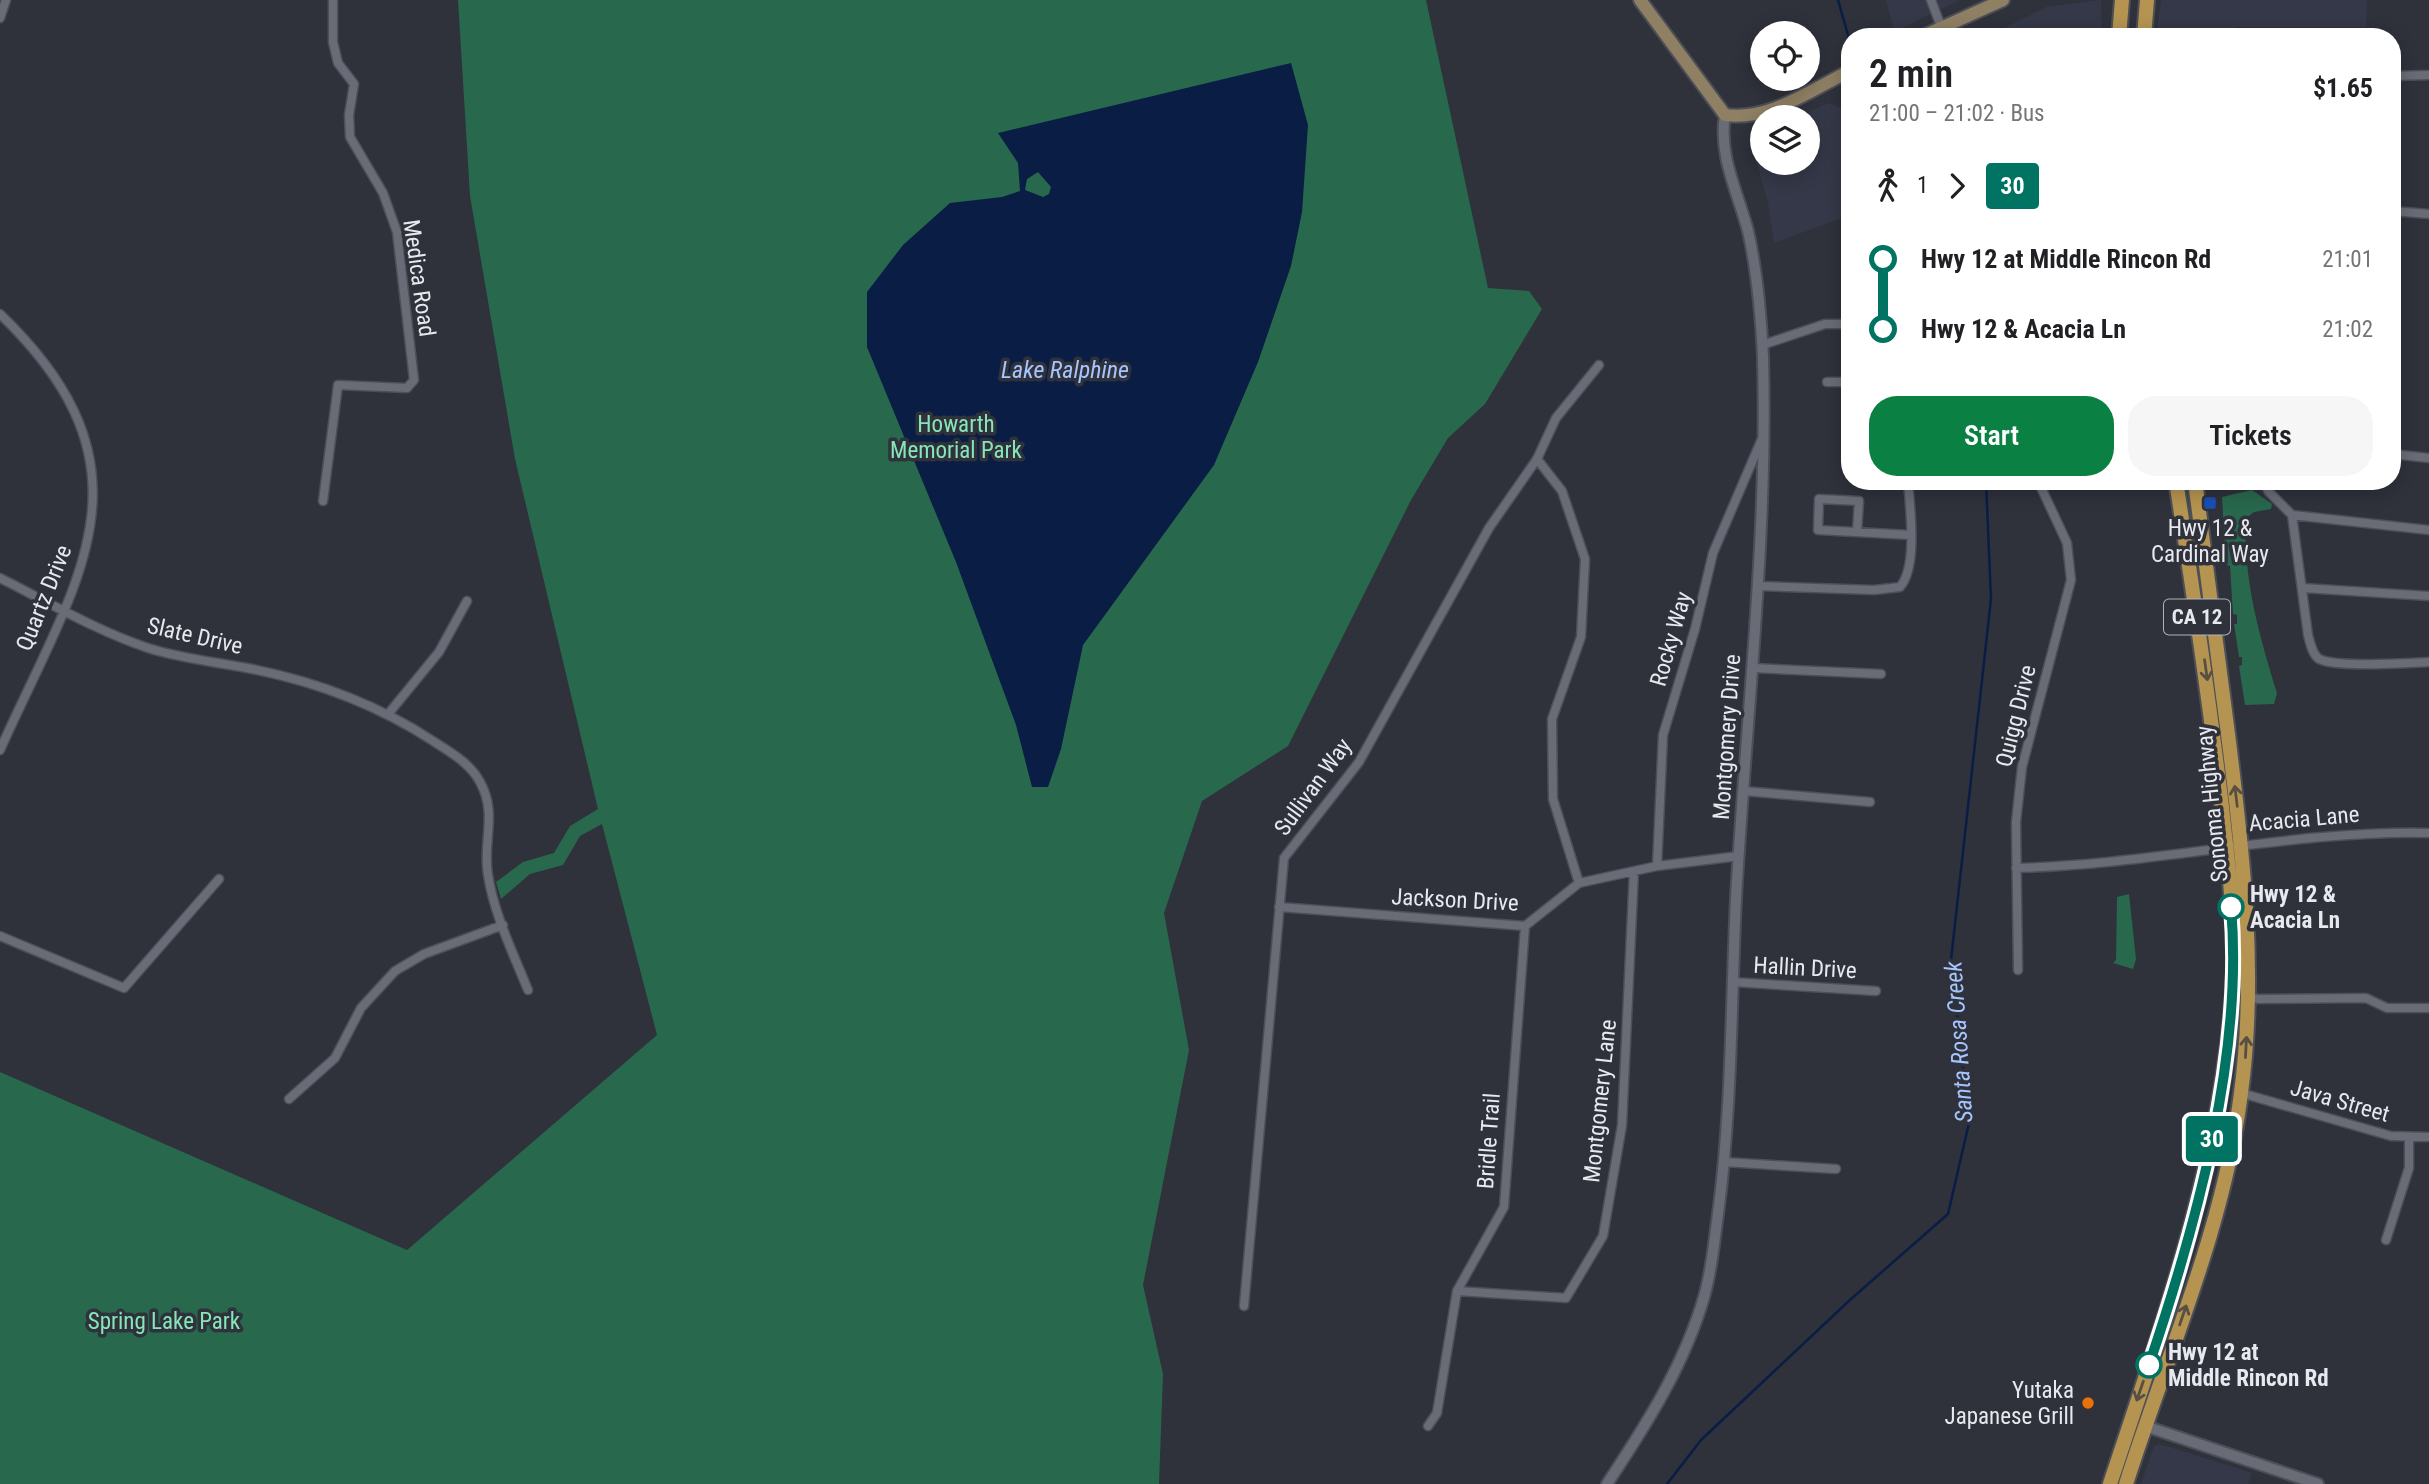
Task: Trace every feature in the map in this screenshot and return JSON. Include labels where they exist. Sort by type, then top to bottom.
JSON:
[{"type":"main road","points":[[1640,0],[1725,115],[1743,117],[1762,114],[1841,76]]},
{"type":"main road","points":[[1950,28],[2003,0]]},
{"type":"main road","points":[[2119,28],[2120,0]]},
{"type":"main road","points":[[2145,28],[2147,0]]},
{"type":"main road","name":"Sonoma Highway","points":[[2110,1484],[2193,1215],[2220,1097],[2234,968],[2226,845],[2207,683],[2177,490]]},
{"type":"main road","name":"Sonoma Highway","points":[[2126,1484],[2213,1222],[2230,1156],[2241,1093],[2248,996],[2242,844],[2196,490]]},
{"type":"main road","points":[[2130,1422],[2145,1426]]},
{"type":"street","points":[[0,18],[6,0]]},
{"type":"street","name":"Medica Road","points":[[323,502],[338,385],[407,388],[414,380],[397,232],[383,193],[350,137],[349,115],[354,85],[338,63],[333,42],[333,0]]},
{"type":"street","points":[[1931,0],[1942,28]]},
{"type":"street","points":[[2401,76],[2429,75]]},
{"type":"street","name":"Montgomery Drive","points":[[1607,1484],[1645,1427],[1685,1351],[1706,1287],[1724,1162],[1739,856],[1754,668],[1765,432],[1762,345],[1748,234],[1722,138],[1725,115]]},
{"type":"street","points":[[2401,212],[2429,214]]},
{"type":"street","name":"Quartz Drive","points":[[0,314],[62,386],[83,427],[90,451],[94,513],[85,553],[63,610],[0,750]]},
{"type":"street","points":[[1762,345],[1825,324],[1841,324]]},
{"type":"street","name":"Sullivan Way","points":[[1244,1306],[1284,858],[1359,762],[1489,528],[1537,459],[1556,418],[1599,365]]},
{"type":"street","points":[[1827,382],[1841,382]]},
{"type":"street","name":"Rocky Way","points":[[1657,866],[1663,735],[1695,629],[1713,553],[1765,432]]},
{"type":"street","points":[[2401,455],[2429,458]]},
{"type":"street","points":[[1537,459],[1562,491],[1585,559],[1581,637],[1552,719],[1553,799],[1579,883]]},
{"type":"street","points":[[1758,586],[1892,590],[1906,580],[1911,535],[1908,490]]},
{"type":"street","name":"Quigg Drive","points":[[2018,970],[2016,822],[2022,767],[2071,580],[2067,543],[2042,490]]},
{"type":"street","points":[[2268,490],[2292,515],[2308,635],[2313,652],[2319,659],[2389,664],[2429,662]]},
{"type":"street","points":[[1857,532],[1859,501],[1819,499],[1818,530],[1911,535]]},
{"type":"street","points":[[2292,515],[2429,530]]},
{"type":"street","name":"Slate Drive","points":[[0,578],[147,648],[188,659],[251,668],[301,681],[388,713],[448,750],[479,778],[490,807],[490,836],[486,855],[488,875],[527,990]]},
{"type":"street","points":[[2303,589],[2429,596]]},
{"type":"street","points":[[388,713],[439,652],[467,601]]},
{"type":"street","points":[[1754,668],[1881,674]]},
{"type":"street","points":[[1744,791],[1870,802]]},
{"type":"street","name":"Acacia Lane","points":[[2016,867],[2358,833],[2429,833]]},
{"type":"street","name":"Jackson Drive","points":[[1279,907],[1525,926],[1579,883],[1657,866],[1739,856]]},
{"type":"street","name":"Montgomery Lane","points":[[1457,1291],[1566,1298],[1603,1236],[1622,1125],[1634,872]]},
{"type":"street","points":[[0,936],[124,988],[219,878]]},
{"type":"street","points":[[289,1099],[335,1058],[361,1008],[396,971],[424,954],[503,925]]},
{"type":"street","name":"Bridle Trail","points":[[1428,1426],[1437,1413],[1457,1291],[1504,1207],[1525,926]]},
{"type":"street","name":"Hallin Drive","points":[[1732,982],[1876,991]]},
{"type":"street","points":[[2248,996],[2258,999],[2367,998],[2387,1008],[2429,1007]]},
{"type":"street","name":"Java Street","points":[[2241,1093],[2391,1136],[2429,1137]]},
{"type":"street","points":[[2386,1240],[2412,1155],[2409,1138]]},
{"type":"street","points":[[1724,1162],[1836,1169]]},
{"type":"street","points":[[2145,1426],[2318,1484]]},
{"type":"shaded area","points":[[1886,0],[1960,0],[1902,28],[1893,28]]},
{"type":"shaded area","points":[[2101,0],[2102,28],[2004,28],[2046,7]]},
{"type":"shaded area","points":[[2161,0],[2367,0],[2366,27],[2157,28]]},
{"type":"shaded area","points":[[1829,103],[1841,108],[1841,218],[1774,243],[1760,175],[1820,175],[1820,107]]},
{"type":"shaded area","points":[[2160,1444],[2252,1473],[2248,1484],[2141,1484],[2154,1446]]},
{"type":"green space","name":"Howarth Memorial Park","points":[[458,0],[1426,0],[1488,288],[1529,291],[1542,309],[1485,404],[1448,438],[1411,500],[1288,746],[1202,801],[1164,913],[1189,1050],[1143,1285],[1163,1374],[1159,1484],[0,1484],[0,1072],[407,1250],[657,1035],[602,824],[580,836],[563,865],[530,874],[501,899],[496,882],[523,862],[554,853],[570,826],[598,809],[515,459],[470,196]]},
{"type":"green space","points":[[2252,490],[2272,504],[2271,509],[2254,512],[2246,518],[2246,541],[2254,606],[2277,693],[2274,704],[2245,705],[2239,666],[2242,665],[2242,657],[2239,657],[2234,624],[2237,624],[2237,615],[2233,614],[2230,566],[2226,565],[2222,497]]},
{"type":"green space","points":[[2129,894],[2136,959],[2133,969],[2113,963],[2116,960],[2117,897]]},
{"type":"water","name":"Lake Ralphine","points":[[1291,63],[1308,125],[1302,212],[1291,266],[1258,362],[1214,465],[1083,645],[1061,749],[1048,787],[1032,787],[1016,725],[956,562],[867,347],[867,292],[903,245],[950,203],[1002,197],[1020,191],[1018,163],[998,133]],"holes":[[[1038,172],[1051,187],[1049,194],[1043,197],[1025,190],[1027,179]]]},
{"type":"waterway","name":"Santa Rosa Creek","points":[[1838,0],[1846,28]]},
{"type":"waterway","name":"Santa Rosa Creek","points":[[1667,1484],[1701,1440],[1851,1299],[1948,1214],[1969,1123],[1951,960],[1991,599],[1986,490]]},
{"type":"bus line","name":"30","points":[[2149,1365],[2172,1292],[2214,1131],[2233,992],[2234,939],[2231,907]]},
{"type":"place","name":"Hwy 12 & Cardinal Way","points":[[2210,503]]},
{"type":"place","name":"Hwy 12 & Acacia Ln","points":[[2231,907]]},
{"type":"place","name":"Hwy 12 at Middle Rincon Rd","points":[[2149,1365]]},
{"type":"place","name":"Yutaka Japanese Grill","points":[[2088,1403]]},
{"type":"park label","name":"Spring Lake Park","points":[[164,1321]]}]
